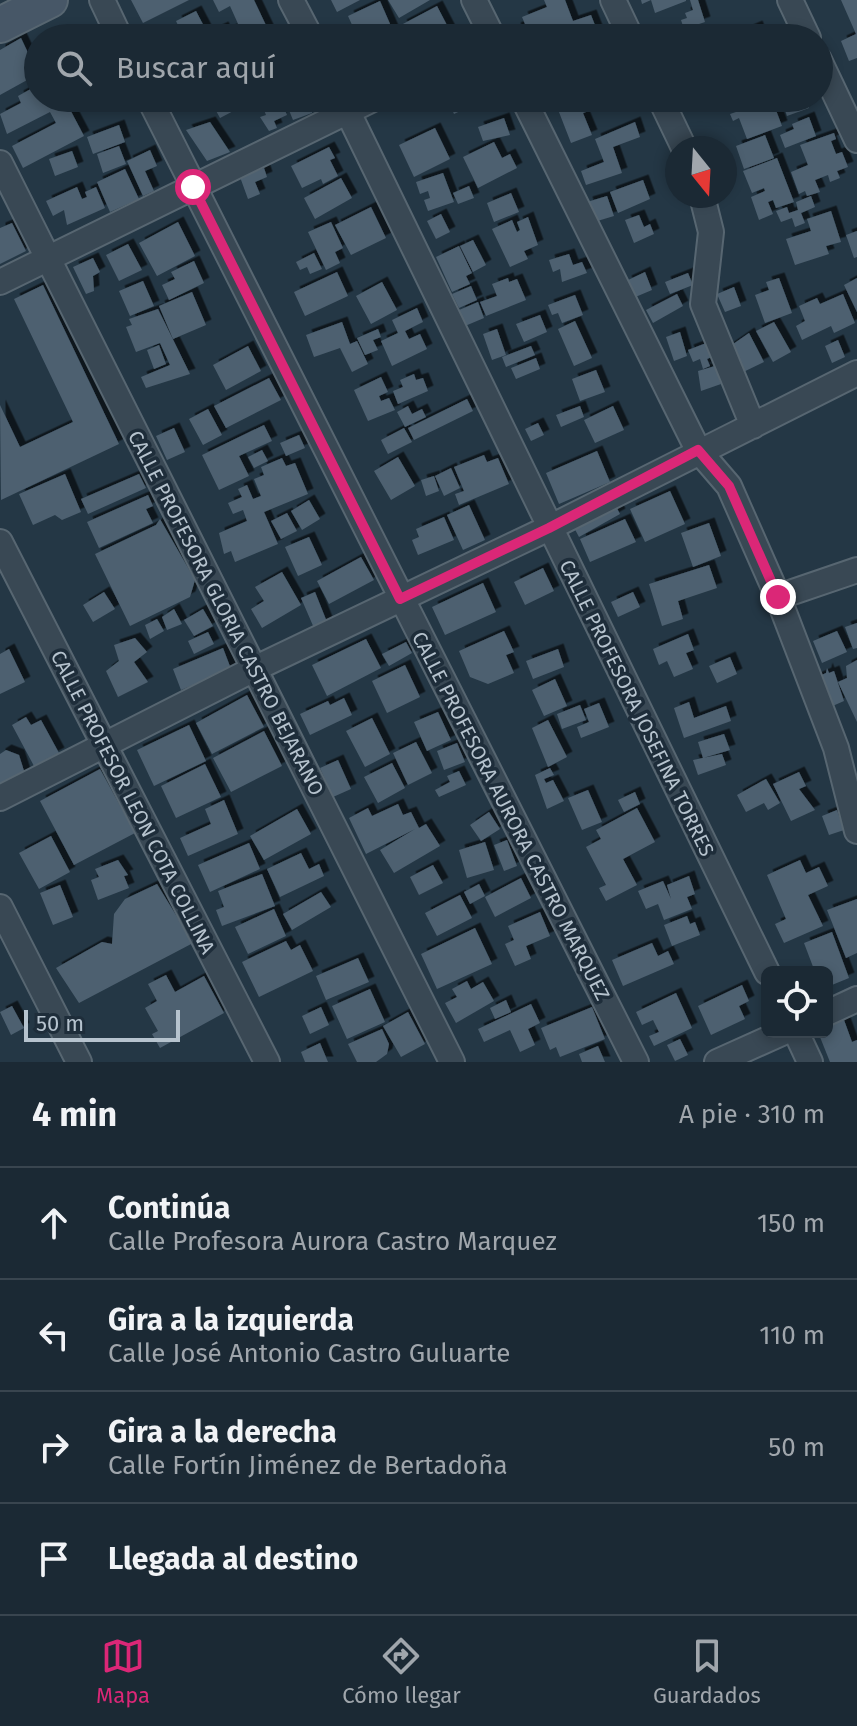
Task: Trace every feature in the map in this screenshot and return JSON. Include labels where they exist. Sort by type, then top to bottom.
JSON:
[{"type":"street","points":[[0,25],[50,0]]},
{"type":"street","points":[[102,0],[113,24]]},
{"type":"street","points":[[291,0],[304,24]]},
{"type":"street","points":[[474,0],[486,24]]},
{"type":"street","points":[[613,0],[624,24]]},
{"type":"street","points":[[790,0],[801,24]]},
{"type":"street","points":[[833,89],[857,140]]},
{"type":"street","name":"CALLE PROFESORA AURORA CASTRO MARQUEZ","points":[[156,112],[636,1062]]},
{"type":"street","points":[[0,282],[193,187],[332,112]]},
{"type":"street","name":"CALLE PROFESORA JOSEFINA TORRES","points":[[348,112],[764,966]]},
{"type":"street","points":[[530,112],[698,450],[729,486],[847,743],[857,831]]},
{"type":"street","points":[[667,112],[678,136]]},
{"type":"street","name":"CALLE PROFESORA GLORIA CASTRO BEJARANO","points":[[0,163],[452,1062]]},
{"type":"street","points":[[705,208],[711,232],[703,304],[753,426]]},
{"type":"street","points":[[0,798],[254,669],[549,528],[698,450],[857,373]]},
{"type":"street","name":"CALLE PROFESOR LEON COTA COLLINA","points":[[0,542],[267,1062]]},
{"type":"street","points":[[778,597],[857,570]]},
{"type":"street","points":[[0,907],[79,1062]]},
{"type":"street","points":[[833,1010],[857,999]]},
{"type":"street","points":[[717,1062],[771,1038]]},
{"type":"street","points":[[799,1038],[810,1062]]},
{"type":"building","points":[[131,0],[189,0],[143,23]]},
{"type":"building","points":[[213,0],[254,0],[265,24],[238,24],[230,6],[219,12]]},
{"type":"building","points":[[331,0],[360,0],[337,12]]},
{"type":"building","points":[[388,0],[430,0],[399,18]]},
{"type":"building","points":[[544,0],[565,0],[573,21],[591,15],[595,24],[525,24],[522,17],[547,7]]},
{"type":"building","points":[[651,0],[686,0],[686,1],[655,13]]},
{"type":"building","points":[[690,0],[698,0],[705,22],[682,24],[681,20],[687,18],[685,13],[693,10]]},
{"type":"building","points":[[841,0],[857,0],[857,58],[849,61],[841,41],[856,34]]},
{"type":"building","points":[[380,1],[390,24],[352,24],[348,16]]},
{"type":"building","points":[[437,6],[446,24],[403,24]]},
{"type":"building","points":[[196,11],[203,24],[177,24],[176,21]]},
{"type":"building","points":[[21,38],[24,44],[24,82],[0,95],[0,50]]},
{"type":"building","points":[[24,93],[24,112],[50,112],[7,134],[0,114],[21,103],[18,96]]},
{"type":"building","points":[[50,112],[71,112],[84,136],[23,168],[12,146],[56,123]]},
{"type":"building","points":[[217,112],[231,112],[220,118]]},
{"type":"building","points":[[265,112],[286,112],[287,115],[274,121],[277,128],[269,131],[260,117],[266,115]]},
{"type":"building","points":[[290,112],[312,112],[312,113],[293,120]]},
{"type":"building","points":[[559,112],[586,112],[583,113],[592,135],[571,143]]},
{"type":"building","points":[[777,112],[782,126],[747,139],[739,118],[733,121],[730,114]]},
{"type":"building","points":[[809,117],[816,136],[785,148],[780,135],[794,129],[792,124]]},
{"type":"building","points":[[504,118],[510,135],[483,141],[478,127]]},
{"type":"building","points":[[210,122],[230,152],[207,161],[186,130]]},
{"type":"building","points":[[635,122],[640,137],[613,147],[622,173],[586,185],[581,171],[604,162],[595,139]]},
{"type":"building","points":[[119,125],[125,142],[93,154],[87,137]]},
{"type":"building","points":[[435,128],[450,159],[414,177],[399,145]]},
{"type":"building","points":[[834,133],[836,139],[831,141],[836,154],[842,152],[848,167],[837,171],[840,178],[830,182],[828,175],[815,180],[820,192],[807,196],[805,191],[799,194],[791,172],[808,165],[800,145]]},
{"type":"building","points":[[765,135],[774,158],[744,169],[737,146]]},
{"type":"building","points":[[494,142],[502,158],[510,154],[517,168],[478,188],[463,157]]},
{"type":"building","points":[[119,146],[126,164],[103,173],[97,154]]},
{"type":"building","points":[[329,147],[335,158],[330,160],[338,176],[323,184],[321,179],[302,188],[291,166]]},
{"type":"building","points":[[150,150],[157,166],[145,171],[154,191],[143,196],[127,161]]},
{"type":"building","points":[[72,151],[78,167],[55,176],[49,159]]},
{"type":"building","points":[[777,158],[794,202],[776,208],[773,200],[768,202],[773,214],[759,220],[751,197],[765,191],[764,188],[752,193],[743,171]]},
{"type":"building","points":[[264,168],[267,177],[255,182],[260,194],[248,199],[240,177]]},
{"type":"building","points":[[125,169],[139,199],[110,212],[97,182]]},
{"type":"building","points":[[443,173],[454,202],[428,211],[424,200],[430,198],[428,191],[420,194],[416,182]]},
{"type":"building","points":[[341,178],[352,198],[315,219],[304,198]]},
{"type":"building","points":[[643,180],[650,199],[618,213],[610,192]]},
{"type":"building","points":[[469,186],[474,198],[458,204],[453,193]]},
{"type":"building","points":[[77,187],[82,199],[87,197],[85,192],[96,187],[105,208],[67,225],[64,210],[53,216],[46,201]]},
{"type":"building","points":[[511,193],[519,212],[494,222],[487,203]]},
{"type":"building","points":[[607,196],[614,216],[594,222],[587,202]]},
{"type":"building","points":[[811,196],[815,207],[801,213],[805,223],[795,227],[792,218],[781,222],[776,211],[787,207],[789,213],[798,210],[796,202]]},
{"type":"building","points":[[371,207],[386,238],[351,255],[335,225]]},
{"type":"building","points":[[831,211],[841,242],[826,246],[829,254],[795,265],[786,239],[811,231],[807,219]]},
{"type":"building","points":[[441,214],[450,232],[436,239],[427,221]]},
{"type":"building","points":[[639,215],[644,227],[650,224],[654,234],[634,243],[625,220]]},
{"type":"building","points":[[528,217],[538,245],[524,251],[528,259],[510,267],[492,229],[512,220],[517,232],[520,230],[517,222]]},
{"type":"building","points":[[178,222],[195,256],[157,276],[139,243]]},
{"type":"building","points":[[331,222],[343,248],[335,252],[340,263],[326,270],[308,232]]},
{"type":"building","points":[[12,223],[26,251],[0,264],[0,228]]},
{"type":"building","points":[[857,231],[857,257],[854,258],[846,235]]},
{"type":"building","points":[[473,240],[486,265],[473,272],[460,246]]},
{"type":"building","points":[[128,244],[142,270],[119,281],[106,255]]},
{"type":"building","points":[[459,246],[472,273],[466,276],[470,284],[452,292],[436,257]]},
{"type":"building","points":[[314,253],[322,269],[310,274],[307,267],[300,270],[296,262]]},
{"type":"building","points":[[569,254],[573,265],[582,262],[587,273],[562,282],[560,269],[553,272],[549,260]]},
{"type":"building","points":[[93,258],[100,272],[93,276],[94,291],[86,294],[73,267]]},
{"type":"building","points":[[194,261],[204,283],[169,300],[162,285],[175,279],[171,272]]},
{"type":"building","points":[[337,272],[348,296],[305,316],[294,292]]},
{"type":"building","points":[[645,272],[652,290],[633,298],[626,281]]},
{"type":"building","points":[[688,273],[693,285],[670,294],[665,282]]},
{"type":"building","points":[[508,278],[509,282],[517,279],[526,300],[486,316],[480,302],[497,296],[492,284]]},
{"type":"building","points":[[779,278],[792,313],[765,323],[755,295],[769,290],[766,282]]},
{"type":"building","points":[[857,278],[857,312],[844,285]]},
{"type":"building","points":[[143,281],[154,306],[130,316],[119,291]]},
{"type":"building","points":[[382,282],[397,310],[371,324],[356,296]]},
{"type":"building","points":[[43,285],[119,444],[1,500],[0,405],[20,447],[73,422],[14,299]]},
{"type":"building","points":[[471,286],[477,300],[459,308],[452,294]]},
{"type":"building","points":[[734,287],[741,306],[725,312],[717,294]]},
{"type":"building","points":[[192,292],[206,325],[173,339],[159,306]]},
{"type":"building","points":[[677,294],[683,306],[653,323],[646,310]]},
{"type":"building","points":[[843,294],[855,323],[834,333],[831,326],[802,340],[796,326],[805,321],[799,306],[817,298],[820,304]]},
{"type":"building","points":[[575,295],[583,315],[562,323],[558,313],[552,315],[548,305]]},
{"type":"building","points":[[478,302],[484,318],[465,326],[459,310]]},
{"type":"building","points":[[417,308],[423,322],[405,331],[409,339],[420,334],[427,349],[392,366],[381,341],[398,333],[392,320]]},
{"type":"building","points":[[158,309],[190,374],[146,388],[141,377],[170,365],[160,343],[136,352],[126,327],[132,325],[129,319]]},
{"type":"building","points":[[540,315],[547,332],[524,342],[516,324]]},
{"type":"building","points":[[575,321],[592,358],[574,366],[558,329]]},
{"type":"building","points":[[342,322],[350,344],[357,341],[368,364],[352,372],[340,348],[314,357],[306,335]]},
{"type":"building","points":[[774,322],[791,352],[773,362],[756,331]]},
{"type":"building","points":[[378,329],[381,337],[373,340],[378,350],[365,355],[357,338]]},
{"type":"building","points":[[497,329],[506,355],[492,360],[483,334]]},
{"type":"building","points":[[680,332],[687,356],[674,361],[666,337]]},
{"type":"building","points":[[749,333],[764,362],[735,376],[723,351]]},
{"type":"building","points":[[838,340],[845,357],[832,363],[825,346]]},
{"type":"building","points":[[709,342],[714,356],[707,359],[710,366],[703,369],[700,359],[693,362],[688,350]]},
{"type":"building","points":[[159,345],[166,364],[154,369],[147,350]]},
{"type":"building","points":[[248,346],[261,371],[226,390],[213,365]]},
{"type":"building","points":[[531,346],[535,355],[506,367],[502,357]]},
{"type":"building","points":[[536,358],[540,369],[516,379],[511,368]]},
{"type":"building","points":[[715,366],[721,384],[701,391],[698,371]]},
{"type":"building","points":[[596,370],[605,392],[580,401],[572,379]]},
{"type":"building","points":[[414,374],[416,380],[423,378],[428,391],[398,404],[393,391],[403,387],[400,380]]},
{"type":"building","points":[[381,377],[388,392],[379,396],[381,401],[389,398],[395,410],[368,421],[354,390]]},
{"type":"building","points":[[269,378],[281,400],[226,428],[214,406]]},
{"type":"building","points":[[467,399],[473,411],[414,440],[408,428]]},
{"type":"building","points":[[408,406],[412,414],[422,409],[426,417],[405,427],[397,412]]},
{"type":"building","points":[[580,406],[584,417],[561,427],[556,415]]},
{"type":"building","points":[[613,406],[624,430],[595,443],[584,420]]},
{"type":"building","points":[[208,409],[222,435],[203,445],[189,419]]},
{"type":"building","points":[[538,423],[544,435],[531,441],[525,429]]},
{"type":"building","points":[[264,425],[272,441],[239,456],[249,476],[219,490],[202,455]]},
{"type":"building","points":[[174,428],[185,452],[167,460],[156,436]]},
{"type":"building","points":[[404,428],[412,442],[388,454],[381,440]]},
{"type":"building","points":[[299,435],[305,448],[286,456],[280,443]]},
{"type":"building","points":[[262,450],[268,461],[254,468],[248,457]]},
{"type":"building","points":[[597,451],[610,482],[559,504],[546,473]]},
{"type":"building","points":[[484,455],[487,462],[498,458],[509,484],[459,505],[455,494],[464,491],[454,467]]},
{"type":"building","points":[[398,457],[415,486],[391,500],[374,471]]},
{"type":"building","points":[[282,458],[286,466],[295,463],[308,494],[264,512],[278,544],[235,562],[231,551],[224,554],[219,533],[247,521],[243,510],[233,514],[228,503],[242,497],[238,489],[247,485],[253,499],[261,496],[254,479],[264,475],[261,467]]},
{"type":"building","points":[[451,468],[460,488],[444,496],[435,476]]},
{"type":"building","points":[[65,474],[81,512],[62,520],[55,515],[33,525],[19,494]]},
{"type":"building","points":[[139,474],[146,488],[88,514],[81,499]]},
{"type":"building","points":[[434,476],[439,491],[426,496],[421,480]]},
{"type":"building","points":[[670,491],[685,524],[645,542],[630,509]]},
{"type":"building","points":[[148,495],[153,506],[146,509],[153,523],[99,548],[87,522]]},
{"type":"building","points":[[611,497],[620,514],[579,537],[570,520]]},
{"type":"building","points":[[309,500],[320,519],[302,530],[291,511]]},
{"type":"building","points":[[469,505],[485,540],[463,550],[447,515]]},
{"type":"building","points":[[287,513],[297,531],[281,539],[271,521]]},
{"type":"building","points":[[444,517],[454,540],[418,555],[412,540],[419,537],[416,529]]},
{"type":"building","points":[[160,519],[195,580],[190,597],[130,626],[95,554],[156,525]]},
{"type":"building","points":[[625,519],[636,542],[590,562],[580,539]]},
{"type":"building","points":[[709,523],[721,556],[693,567],[681,533]]},
{"type":"building","points":[[309,537],[322,565],[298,576],[285,547]]},
{"type":"building","points":[[361,557],[374,580],[329,604],[317,581]]},
{"type":"building","points":[[709,565],[717,588],[678,601],[683,619],[662,626],[649,584]]},
{"type":"building","points":[[543,568],[554,591],[525,605],[514,582]]},
{"type":"building","points":[[282,572],[301,605],[262,628],[251,609],[264,601],[255,587]]},
{"type":"building","points":[[483,583],[496,612],[445,635],[432,607]]},
{"type":"building","points":[[104,592],[115,609],[93,622],[83,605]]},
{"type":"building","points":[[315,592],[327,622],[314,628],[301,598]]},
{"type":"building","points":[[633,592],[640,607],[618,617],[611,602]]},
{"type":"building","points":[[174,609],[182,624],[167,630],[162,617]]},
{"type":"building","points":[[203,609],[213,626],[194,636],[184,620]]},
{"type":"building","points":[[157,619],[164,631],[150,639],[145,625]]},
{"type":"building","points":[[857,623],[857,648],[853,649],[845,627]]},
{"type":"building","points":[[504,631],[514,652],[506,655],[514,673],[488,684],[470,677],[459,651]]},
{"type":"building","points":[[837,631],[847,652],[822,663],[813,641]]},
{"type":"building","points":[[208,632],[214,644],[194,654],[188,641]]},
{"type":"building","points":[[688,634],[694,650],[686,653],[693,669],[674,677],[667,661],[659,665],[653,649]]},
{"type":"building","points":[[135,638],[147,652],[134,662],[148,682],[118,697],[106,671],[119,661],[114,645]]},
{"type":"building","points":[[366,639],[381,668],[327,696],[312,665]]},
{"type":"building","points":[[406,642],[412,653],[389,666],[382,654]]},
{"type":"building","points":[[223,648],[231,669],[181,690],[173,669]]},
{"type":"building","points":[[9,649],[25,682],[0,694],[0,654]]},
{"type":"building","points":[[558,649],[564,667],[533,679],[526,661]]},
{"type":"building","points":[[730,657],[737,674],[717,683],[709,666]]},
{"type":"building","points":[[857,660],[857,722],[838,682],[847,678],[846,666]]},
{"type":"building","points":[[405,665],[420,697],[387,713],[372,681]]},
{"type":"building","points":[[827,668],[829,673],[834,671],[844,701],[828,708],[815,678],[826,673]]},
{"type":"building","points":[[555,679],[567,706],[544,716],[532,690]]},
{"type":"building","points":[[247,695],[264,727],[212,754],[196,723]]},
{"type":"building","points":[[344,698],[352,715],[310,735],[300,714],[328,701],[330,705]]},
{"type":"building","points":[[689,702],[694,718],[726,706],[731,721],[684,738],[674,708]]},
{"type":"building","points":[[599,703],[609,727],[581,738],[577,727],[589,722],[584,709]]},
{"type":"building","points":[[580,705],[586,720],[562,729],[557,714]]},
{"type":"building","points":[[438,712],[451,740],[427,751],[414,722]]},
{"type":"building","points":[[26,717],[31,725],[41,720],[59,753],[34,766],[12,725]]},
{"type":"building","points":[[372,718],[390,754],[365,767],[346,731]]},
{"type":"building","points":[[548,720],[567,757],[548,767],[532,728]]},
{"type":"building","points":[[189,725],[206,761],[154,786],[137,750]]},
{"type":"building","points":[[264,731],[282,766],[231,792],[213,758]]},
{"type":"building","points":[[724,734],[730,750],[703,758],[698,742]]},
{"type":"building","points":[[416,742],[432,773],[408,785],[393,753]]},
{"type":"building","points":[[457,743],[465,762],[444,770],[437,751]]},
{"type":"building","points":[[6,750],[19,755],[25,774],[0,787],[0,754]]},
{"type":"building","points":[[722,754],[726,765],[698,775],[693,760]]},
{"type":"building","points":[[338,760],[351,789],[333,797],[320,768]]},
{"type":"building","points":[[392,763],[405,788],[378,803],[364,777]]},
{"type":"building","points":[[205,764],[221,797],[176,818],[161,786]]},
{"type":"building","points":[[550,768],[554,775],[544,779],[546,783],[553,780],[564,801],[547,809],[535,775]]},
{"type":"building","points":[[100,769],[135,833],[74,865],[40,801]]},
{"type":"building","points":[[459,771],[466,785],[439,797],[435,790],[450,782],[447,776]]},
{"type":"building","points":[[799,772],[806,786],[799,789],[815,810],[791,821],[773,784]]},
{"type":"building","points":[[766,779],[780,803],[768,810],[764,803],[746,812],[737,795]]},
{"type":"building","points":[[588,790],[602,822],[582,830],[568,798]]},
{"type":"building","points":[[635,792],[640,804],[624,812],[618,800]]},
{"type":"building","points":[[224,800],[238,834],[188,856],[180,838],[211,824],[205,809]]},
{"type":"building","points":[[398,804],[403,815],[411,812],[419,828],[426,824],[440,846],[394,873],[380,850],[415,829],[366,854],[349,818],[368,808],[372,816]]},
{"type":"building","points":[[637,808],[655,842],[623,859],[637,885],[606,901],[599,888],[606,885],[586,847],[601,839],[596,830]]},
{"type":"building","points":[[297,809],[311,834],[264,860],[250,836]]},
{"type":"building","points":[[837,810],[844,830],[829,835],[822,816]]},
{"type":"building","points":[[489,812],[500,829],[481,841],[470,825]]},
{"type":"building","points":[[51,836],[70,872],[39,889],[19,853]]},
{"type":"building","points":[[507,840],[517,866],[504,871],[494,845]]},
{"type":"building","points":[[485,842],[494,870],[467,878],[459,850]]},
{"type":"building","points":[[249,843],[260,869],[210,892],[198,865]]},
{"type":"building","points":[[301,853],[309,869],[319,864],[324,876],[280,897],[267,869]]},
{"type":"building","points":[[118,860],[128,875],[124,876],[129,888],[98,900],[91,880],[99,877],[95,869]]},
{"type":"building","points":[[800,860],[806,873],[819,867],[828,886],[808,895],[823,926],[784,943],[775,924],[786,919],[767,875]]},
{"type":"building","points":[[433,865],[443,883],[419,895],[410,877]]},
{"type":"building","points":[[262,874],[275,906],[222,926],[216,910],[224,907],[218,891]]},
{"type":"building","points":[[689,876],[695,894],[687,897],[692,909],[664,920],[658,904],[646,909],[638,891],[663,881],[671,899],[667,885]]},
{"type":"building","points":[[521,878],[531,898],[495,917],[485,897]]},
{"type":"building","points":[[157,884],[193,943],[79,1003],[56,968],[102,942],[112,944],[114,914],[125,899]]},
{"type":"building","points":[[479,884],[485,896],[470,904],[464,892]]},
{"type":"building","points":[[60,885],[73,917],[53,925],[40,893]]},
{"type":"building","points":[[321,892],[331,907],[292,930],[283,914]]},
{"type":"building","points":[[460,895],[472,918],[437,936],[425,913]]},
{"type":"building","points":[[857,899],[857,953],[846,958],[827,910]]},
{"type":"building","points":[[274,909],[286,936],[248,954],[235,927]]},
{"type":"building","points":[[540,912],[550,936],[526,946],[531,959],[515,966],[505,944],[514,940],[508,926]]},
{"type":"building","points":[[687,916],[690,924],[695,922],[700,935],[672,946],[664,925]]},
{"type":"building","points":[[475,928],[492,964],[437,989],[421,954]]},
{"type":"building","points":[[832,932],[849,978],[833,985],[833,966],[813,966],[804,943]]},
{"type":"building","points":[[286,941],[291,950],[300,945],[313,971],[259,997],[242,962]]},
{"type":"building","points":[[652,943],[658,956],[668,951],[674,964],[623,986],[612,960]]},
{"type":"building","points":[[358,958],[369,982],[326,1000],[316,976]]},
{"type":"building","points":[[166,975],[175,992],[204,976],[224,1013],[160,1048],[152,1034],[158,1031],[145,1008],[157,1001],[148,984]]},
{"type":"building","points":[[467,981],[471,989],[483,982],[494,1001],[456,1023],[445,1003],[457,997],[452,989]]},
{"type":"building","points":[[742,985],[749,1001],[739,1006],[745,1019],[711,1035],[698,1006]]},
{"type":"building","points":[[370,989],[385,1022],[347,1039],[332,1006]]},
{"type":"building","points":[[676,993],[692,1028],[654,1046],[649,1036],[659,1032],[653,1020],[642,1025],[636,1012]]},
{"type":"building","points":[[506,1000],[511,1012],[495,1019],[490,1008]]},
{"type":"building","points":[[531,1004],[540,1023],[528,1029],[535,1045],[520,1052],[510,1030],[484,1042],[478,1029]]},
{"type":"building","points":[[12,1006],[24,1028],[11,1035],[0,1012]]},
{"type":"building","points":[[321,1007],[329,1025],[310,1034],[302,1016]]},
{"type":"building","points":[[592,1007],[605,1039],[560,1057],[556,1047],[550,1050],[541,1028]]},
{"type":"building","points":[[408,1012],[425,1044],[401,1057],[383,1026]]},
{"type":"building","points":[[844,1020],[852,1042],[857,1040],[857,1062],[830,1062],[820,1038],[833,1038],[833,1024]]},
{"type":"building","points":[[382,1029],[389,1044],[387,1054],[376,1062],[357,1062],[348,1044]]},
{"type":"building","points":[[680,1039],[688,1055],[675,1061],[667,1045]]},
{"type":"building","points":[[320,1043],[328,1062],[305,1062],[301,1052]]},
{"type":"building","points":[[598,1046],[605,1062],[582,1062],[579,1054]]},
{"type":"route","points":[[193,187],[400,599],[549,528],[698,450],[729,486],[778,597]]}]
